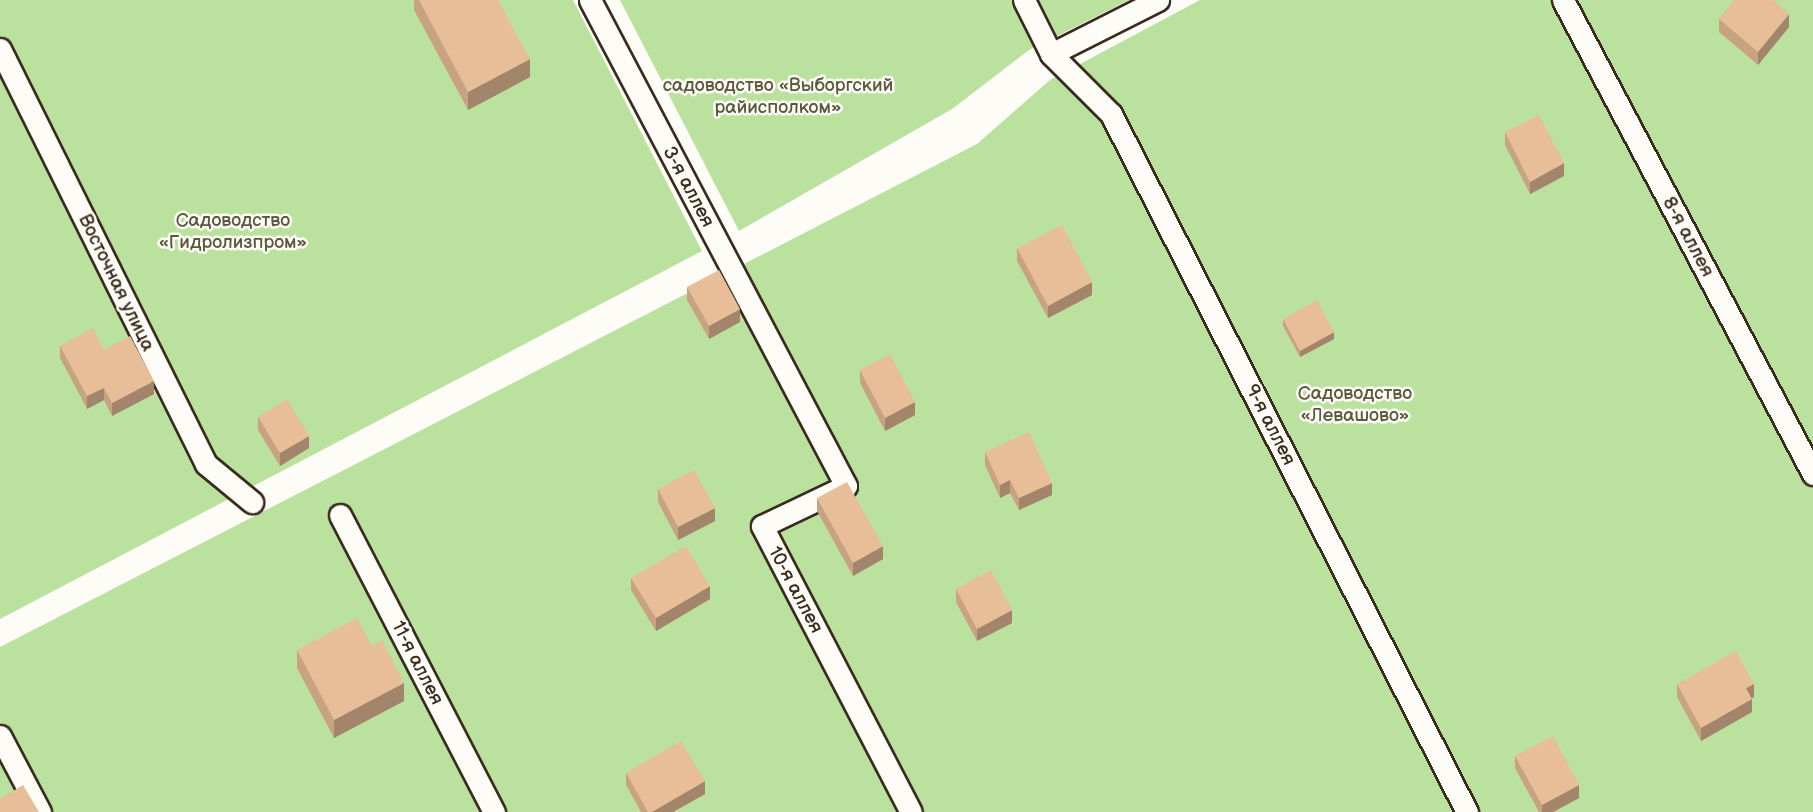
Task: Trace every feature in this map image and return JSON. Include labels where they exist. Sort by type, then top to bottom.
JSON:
[{"type":"lane","name":"3-я аллея","points":[[590,0],[727,262]]},
{"type":"lane","name":"9-я аллея","points":[[1024,0],[1051,54],[1111,114],[1467,812]]},
{"type":"lane","points":[[1051,54],[1158,0]]},
{"type":"lane","name":"8-я аллея","points":[[1563,0],[1813,474]]},
{"type":"lane","name":"Восточная улица","points":[[0,49],[206,464],[252,502]]},
{"type":"lane","name":"10-я аллея","points":[[727,262],[846,486],[762,526],[911,812]]},
{"type":"lane","name":"11-я аллея","points":[[340,515],[494,812]]},
{"type":"lane","points":[[0,736],[40,812]]},
{"type":"green space","name":"Садоводство «Гидролизпром»","points":[[0,0],[573,0],[702,251],[0,619]]},
{"type":"green space","name":"садоводство «Выборгский райисполком»","points":[[620,0],[1129,0],[1029,50],[952,109],[739,231]]},
{"type":"green space","name":"Садоводство «Левашово»","points":[[1200,0],[1813,0],[1813,812],[0,812],[0,647],[977,144],[1050,80]]},
{"type":"building","points":[[419,0],[498,0],[530,59],[468,92]]},
{"type":"building","points":[[1734,0],[1773,0],[1789,14],[1758,52],[1719,19]]},
{"type":"building","points":[[1539,115],[1564,163],[1530,182],[1505,132]]},
{"type":"building","points":[[1062,225],[1092,282],[1048,306],[1017,248]]},
{"type":"building","points":[[719,270],[740,309],[709,326],[687,287]]},
{"type":"building","points":[[1317,300],[1334,332],[1300,351],[1283,319]]},
{"type":"building","points":[[93,328],[104,350],[130,336],[154,381],[112,403],[104,388],[87,396],[60,346]]},
{"type":"building","points":[[890,354],[915,402],[885,418],[860,370]]},
{"type":"building","points":[[287,399],[309,436],[280,453],[258,417]]},
{"type":"building","points":[[1029,432],[1052,483],[1019,498],[1010,480],[1000,485],[985,452]]},
{"type":"building","points":[[694,470],[715,508],[678,527],[658,489]]},
{"type":"building","points":[[847,482],[883,546],[853,563],[817,498]]},
{"type":"building","points":[[686,546],[710,586],[656,618],[631,578]]},
{"type":"building","points":[[991,570],[1012,610],[977,629],[956,589]]},
{"type":"building","points":[[357,618],[372,646],[382,640],[404,683],[334,720],[297,650]]},
{"type":"building","points":[[1736,651],[1754,684],[1746,688],[1752,699],[1701,728],[1677,684]]},
{"type":"building","points":[[1553,736],[1579,785],[1542,805],[1515,756]]},
{"type":"building","points":[[681,741],[705,781],[648,812],[626,773]]},
{"type":"building","points":[[23,785],[39,812],[0,812],[0,799]]}]
